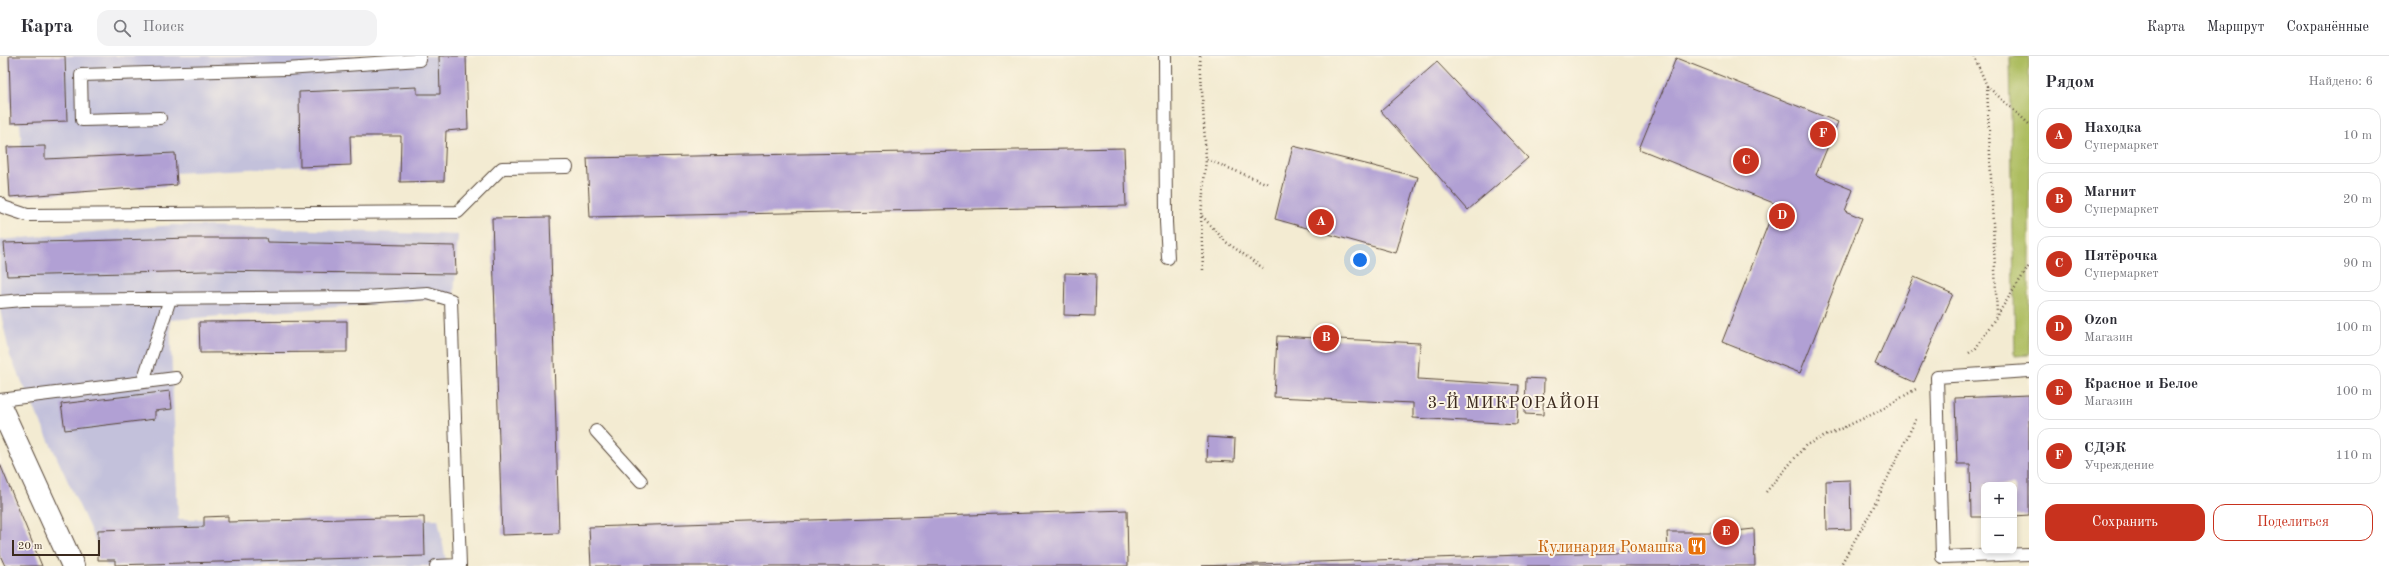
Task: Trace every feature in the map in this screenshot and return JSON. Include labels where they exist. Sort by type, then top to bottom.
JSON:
[{"type":"street","points":[[0,406],[73,566]]},
{"type":"lane","points":[[160,118],[82,120],[81,75],[294,68],[420,60],[419,56]]},
{"type":"lane","points":[[1165,56],[1166,222],[1168,258]]},
{"type":"lane","points":[[0,204],[3,207],[26,215],[458,212],[502,168],[567,167]]},
{"type":"lane","points":[[0,302],[23,300],[364,297],[428,293],[451,300],[460,566],[436,566]]},
{"type":"lane","points":[[143,381],[170,298]]},
{"type":"lane","points":[[2029,371],[1937,376],[1942,557],[2029,554]]},
{"type":"lane","points":[[0,400],[176,378]]},
{"type":"lane","points":[[596,431],[641,481]]},
{"type":"path","points":[[1200,56],[1206,159],[1201,216],[1203,270]]},
{"type":"path","points":[[1974,56],[1987,86],[1997,317]]},
{"type":"path","points":[[1987,86],[2029,124]]},
{"type":"path","points":[[1206,159],[1268,184]]},
{"type":"path","points":[[1201,216],[1226,242],[1263,268]]},
{"type":"path","points":[[1766,492],[1806,445],[1875,413],[1937,376]]},
{"type":"shaded area","points":[[15,56],[446,56],[447,103],[325,116],[304,166],[24,181]]},
{"type":"shaded area","points":[[174,225],[458,235],[454,298],[170,320],[178,519],[438,519],[447,566],[107,566],[10,356],[0,309],[0,240]]},
{"type":"green space","points":[[2029,56],[2029,355],[2015,356],[2010,57]]},
{"type":"building","points":[[9,56],[65,56],[67,121],[11,123]]},
{"type":"building","points":[[439,56],[466,56],[468,129],[446,131],[444,181],[400,182],[401,136],[350,136],[351,165],[300,167],[299,92],[417,87],[417,94],[440,94]]},
{"type":"building","points":[[1676,58],[1838,122],[1816,175],[1853,190],[1845,211],[1862,218],[1800,373],[1722,342],[1776,204],[1639,149]]},
{"type":"building","points":[[1437,62],[1528,158],[1468,210],[1381,111]]},
{"type":"building","points":[[45,146],[45,159],[175,153],[177,185],[10,197],[7,147]]},
{"type":"building","points":[[1293,146],[1418,177],[1396,253],[1275,219]]},
{"type":"building","points":[[1124,148],[1126,206],[590,217],[587,158]]},
{"type":"building","points":[[550,217],[559,533],[502,535],[492,218]]},
{"type":"building","points":[[191,238],[266,238],[267,242],[455,246],[456,274],[206,271],[7,276],[4,243]]},
{"type":"building","points":[[1065,273],[1096,274],[1095,316],[1064,315]]},
{"type":"building","points":[[1914,277],[1953,294],[1914,382],[1875,364]]},
{"type":"building","points":[[347,321],[347,352],[200,353],[199,322]]},
{"type":"building","points":[[1277,336],[1420,343],[1418,379],[1519,385],[1517,424],[1413,418],[1413,403],[1274,397]]},
{"type":"building","points":[[1526,378],[1544,379],[1543,415],[1525,414]]},
{"type":"building","points":[[170,391],[172,409],[155,411],[155,419],[65,430],[61,404]]},
{"type":"building","points":[[2029,395],[2029,515],[2017,516],[2017,482],[1981,482],[1981,517],[1971,517],[1970,464],[1957,464],[1955,398]]},
{"type":"building","points":[[1208,437],[1235,439],[1234,462],[1207,461]]},
{"type":"building","points":[[0,464],[42,566],[5,566],[0,555]]},
{"type":"building","points":[[1850,480],[1851,529],[1827,530],[1826,481]]},
{"type":"building","points":[[1127,510],[1128,566],[591,566],[589,527]]},
{"type":"building","points":[[228,516],[228,522],[424,517],[425,556],[115,565],[115,560],[98,560],[98,530],[204,527],[204,517]]},
{"type":"building","points":[[1754,529],[1755,566],[1201,566],[1668,550],[1667,532],[1726,532]]},
{"type":"place","name":"СДЭК","points":[[1823,134]]},
{"type":"place","name":"Пятёрочка","points":[[1746,161]]},
{"type":"place","name":"Ozon","points":[[1782,216]]},
{"type":"place","name":"Находка","points":[[1321,222]]},
{"type":"place","name":"Магнит","points":[[1326,338]]},
{"type":"place","name":"Красное и Белое","points":[[1726,532]]},
{"type":"place","name":"Кулинария Ромашка","points":[[1697,546]]},
{"type":"district","name":"3-Й МИКРОРАЙОН","points":[[1514,402]]}]
